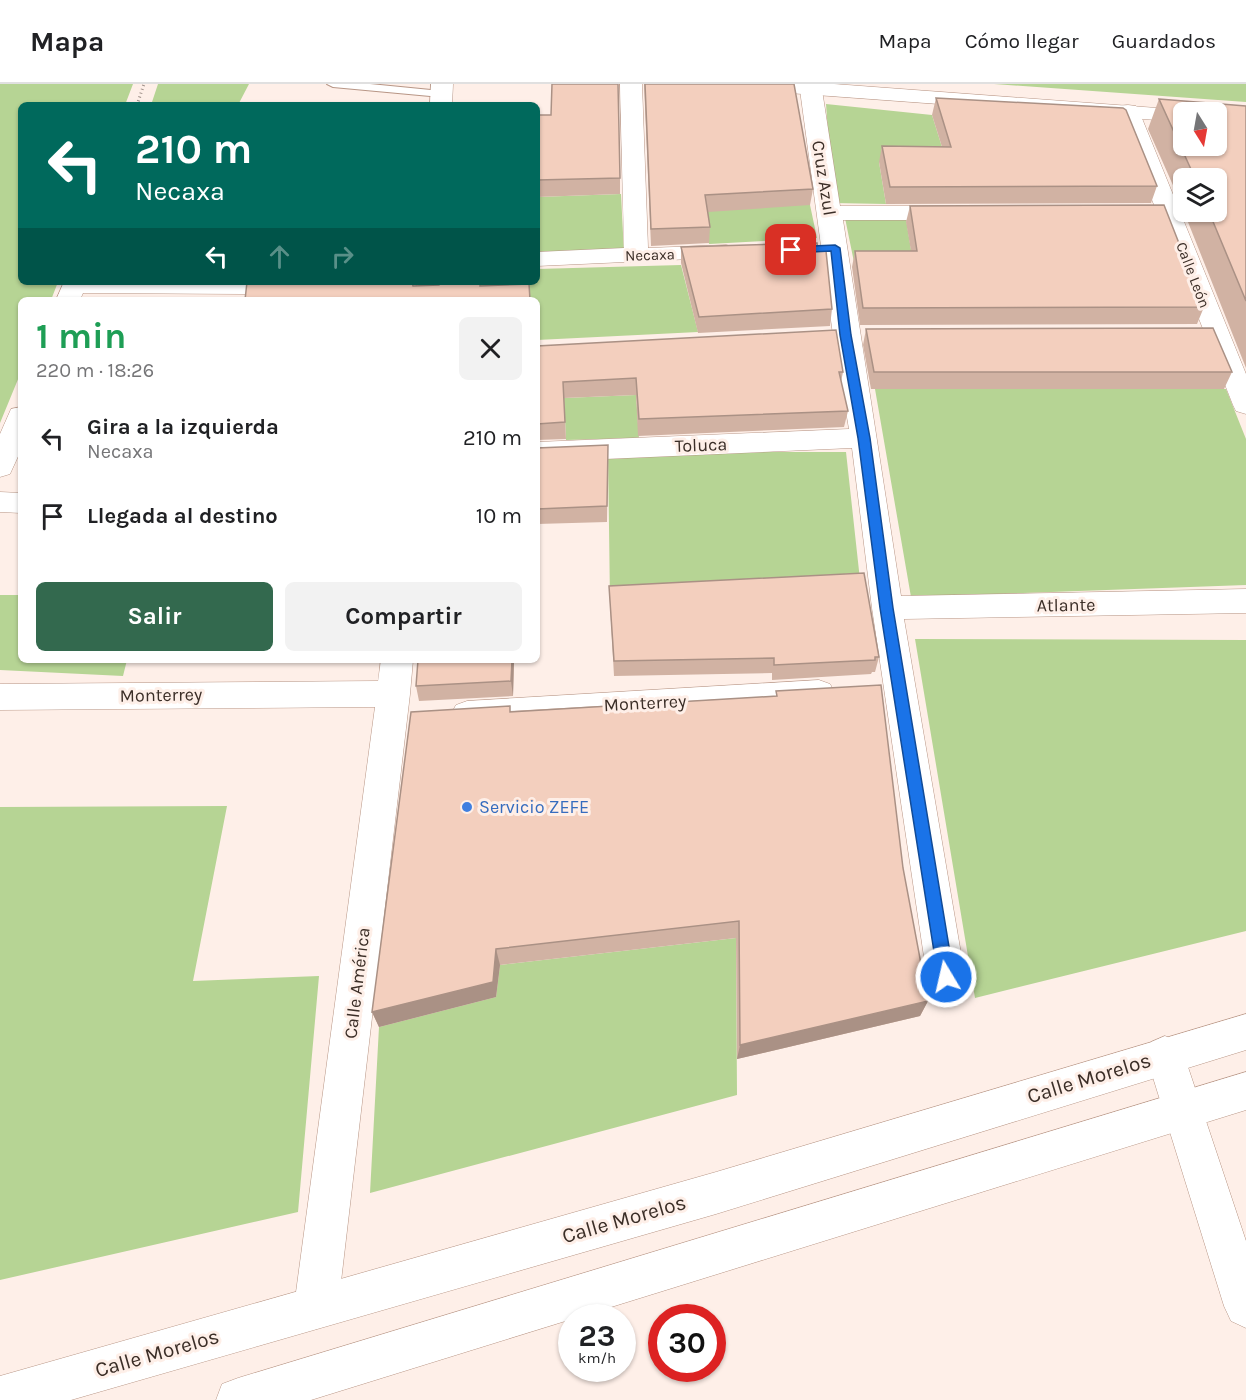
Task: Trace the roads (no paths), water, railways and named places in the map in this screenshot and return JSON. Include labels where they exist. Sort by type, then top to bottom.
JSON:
[{"type":"street","points":[[631,84],[636,256]]},
{"type":"street","points":[[747,84],[1173,115]]},
{"type":"street","points":[[857,84],[911,95]]},
{"type":"street","name":"Cruz Azul","points":[[811,90],[830,213],[824,249],[846,335],[864,438],[887,608],[946,977]]},
{"type":"street","name":"Calle León","points":[[1128,111],[1158,212],[1203,334],[1246,405]]},
{"type":"street","points":[[830,213],[970,213]]},
{"type":"street","name":"Necaxa","points":[[540,260],[753,251]]},
{"type":"street","points":[[71,293],[243,293],[337,285]]},
{"type":"street","points":[[0,467],[18,423]]},
{"type":"street","name":"Toluca","points":[[540,452],[864,438]]},
{"type":"street","points":[[0,502],[18,502]]},
{"type":"street","name":"Atlante","points":[[887,608],[1246,601]]},
{"type":"street","name":"Monterrey","points":[[0,697],[408,701],[859,691],[900,688]]},
{"type":"street","name":"Calle América","points":[[316,1307],[408,701]]},
{"type":"street","name":"Calle Morelos","points":[[0,1398],[716,1193],[1246,1032]]},
{"type":"street","points":[[1165,1055],[1185,1111],[1246,1306]]},
{"type":"street","points":[[238,1400],[1246,1091]]},
{"type":"lane","points":[[333,84],[398,87],[441,94]]},
{"type":"place","name":"Servicio ZEFE","points":[[467,807]]}]
